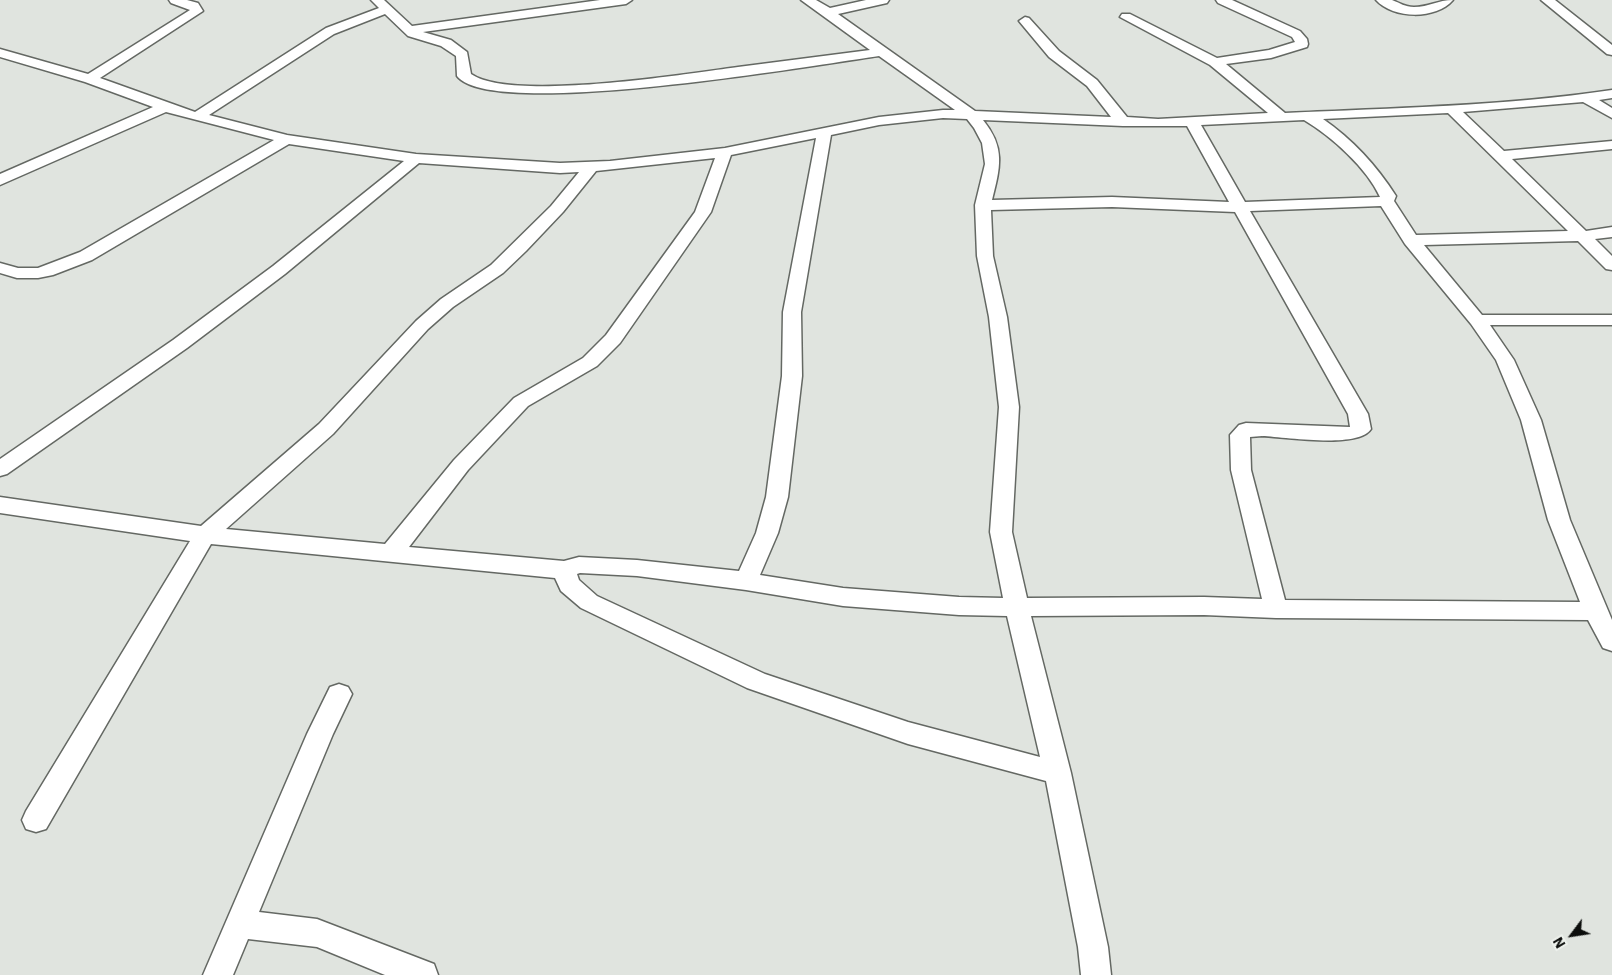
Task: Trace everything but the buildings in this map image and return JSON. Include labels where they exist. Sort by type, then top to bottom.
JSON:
[{"type":"street","points":[[90,79],[198,9],[175,0]]},
{"type":"street","points":[[410,30],[626,0]]},
{"type":"street","points":[[807,0],[828,12],[881,52],[970,114],[981,126],[989,143],[993,164],[983,205],[985,256],[998,317],[1009,407],[1001,532],[1017,607],[1058,773],[1093,947],[1096,975]]},
{"type":"street","points":[[828,12],[884,0]]},
{"type":"street","points":[[1216,62],[1271,54],[1302,44],[1301,39],[1296,34],[1222,0]]},
{"type":"street","points":[[1382,0],[1404,10],[1424,10],[1441,5],[1447,0]]},
{"type":"street","points":[[1547,0],[1612,51]]},
{"type":"street","points":[[197,117],[330,31],[382,4],[410,30],[420,36],[446,42],[462,55],[464,76],[467,80],[508,89],[571,90],[629,86],[881,52]]},
{"type":"street","points":[[1126,17],[1216,62],[1280,116]]},
{"type":"street","points":[[1025,21],[1054,54],[1092,83],[1123,122]]},
{"type":"street","points":[[0,53],[90,79],[197,117],[287,139],[416,158],[560,168],[591,167],[724,152],[879,121],[943,114],[1158,123],[1452,109],[1586,98],[1612,94]]},
{"type":"street","points":[[1586,98],[1612,114]]},
{"type":"street","points":[[0,180],[165,107]]},
{"type":"street","points":[[1452,109],[1612,265]]},
{"type":"street","points":[[1305,115],[1340,137],[1356,152],[1385,191],[1388,196],[1386,201],[1411,240],[1477,320],[1505,360],[1531,420],[1559,520],[1595,611],[1612,641]]},
{"type":"street","points":[[1191,122],[1358,414],[1361,429],[1354,433],[1342,434],[1262,429],[1246,430],[1240,435],[1241,470],[1276,610]]},
{"type":"street","points":[[746,581],[767,533],[777,497],[792,376],[792,312],[824,132]]},
{"type":"street","points":[[0,268],[17,273],[38,273],[86,256],[287,139]]},
{"type":"street","points":[[1501,156],[1612,145]]},
{"type":"street","points":[[390,553],[461,465],[521,402],[590,362],[613,339],[703,212],[724,152]]},
{"type":"street","points":[[0,468],[180,344],[279,270],[416,158]]},
{"type":"street","points":[[36,820],[205,535],[326,429],[422,326],[447,304],[497,269],[556,209],[591,167]]},
{"type":"street","points":[[983,205],[1112,202],[1240,207],[1386,201]]},
{"type":"street","points":[[1411,240],[1583,236],[1612,232]]},
{"type":"street","points":[[1477,320],[1612,320]]},
{"type":"street","points":[[0,505],[205,535],[564,570],[579,564],[637,568],[746,581],[843,597],[959,606],[1204,606],[1276,610],[1595,611]]},
{"type":"street","points":[[564,570],[569,585],[589,602],[756,680],[908,733],[1058,773]]},
{"type":"street","points":[[218,975],[320,734],[339,694]]},
{"type":"street","points":[[240,924],[317,933],[423,975]]}]
